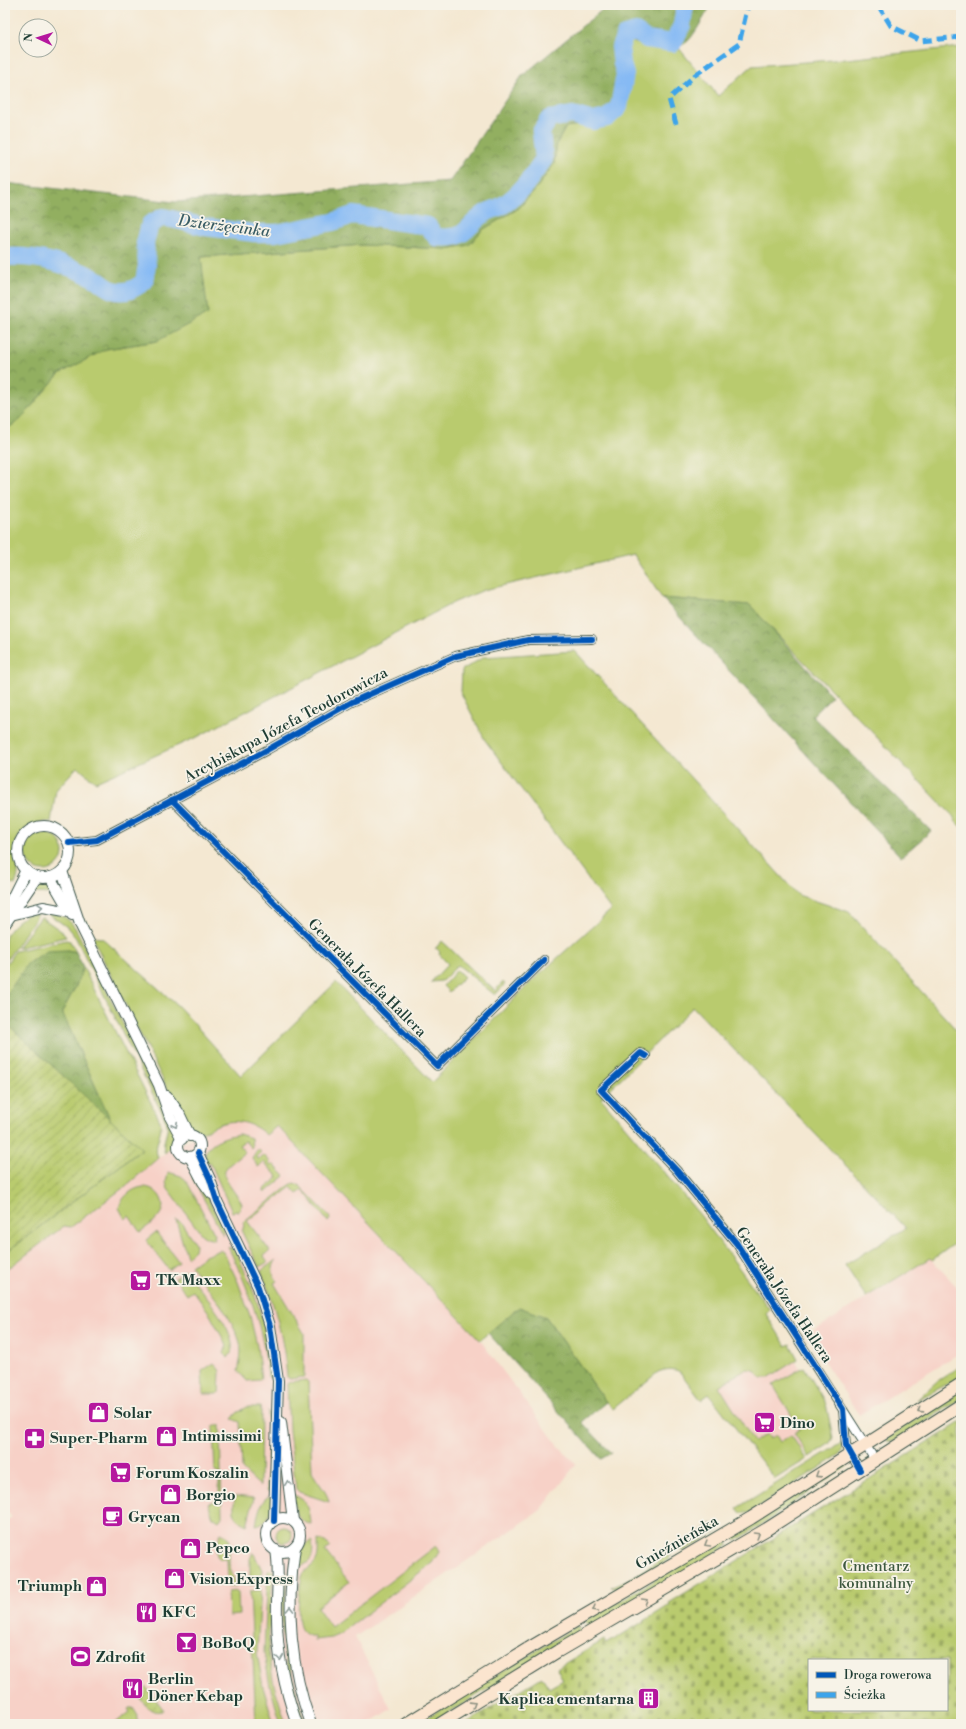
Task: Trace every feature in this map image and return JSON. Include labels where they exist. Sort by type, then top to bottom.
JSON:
[{"type":"main road","name":"Gnieźnieńska","points":[[406,1724],[531,1647],[747,1520],[961,1384]]},
{"type":"main road","points":[[440,1724],[558,1651],[767,1529],[961,1405]]},
{"type":"street","name":"Arcybiskupa Józefa Teodorowicza","points":[[69,843],[96,840],[267,750],[352,702],[456,656],[528,640],[592,640]]},
{"type":"street","name":"Generała Józefa Hallera","points":[[172,800],[437,1066],[544,960]]},
{"type":"street","points":[[45,826],[51,827],[62,833],[69,843],[70,855],[68,861],[62,871],[50,877],[37,877],[26,870],[19,860],[18,848],[23,836],[33,828],[45,826]]},
{"type":"street","points":[[5,924],[26,870]]},
{"type":"street","points":[[62,871],[80,924],[159,1085],[170,1117],[186,1137]]},
{"type":"street","points":[[8,914],[37,877]]},
{"type":"street","points":[[50,877],[70,912],[80,924]]},
{"type":"street","points":[[8,914],[43,906],[70,912]]},
{"type":"street","name":"Generała Józefa Hallera","points":[[646,1056],[641,1053],[601,1090],[677,1171],[737,1244],[876,1460]]},
{"type":"street","points":[[186,1137],[195,1137],[199,1141],[200,1147],[194,1155],[183,1155],[179,1150],[179,1144],[186,1137]]},
{"type":"street","points":[[194,1155],[208,1173],[217,1201],[249,1266],[265,1307],[274,1345],[278,1402],[293,1521],[298,1527],[300,1535],[299,1541],[295,1547],[283,1552],[276,1550],[269,1544],[267,1538],[268,1529],[274,1521],[283,1518],[293,1521]]},
{"type":"street","points":[[274,1521],[278,1402]]},
{"type":"street","name":"Generała Józefa Hallera","points":[[843,1409],[846,1445],[860,1470]]},
{"type":"street","points":[[295,1547],[290,1602],[292,1648],[301,1694],[311,1724]]},
{"type":"street","points":[[276,1550],[278,1568],[277,1619],[279,1653],[284,1682],[297,1724]]},
{"type":"shaded area","points":[[233,1121],[257,1127],[266,1135],[277,1126],[480,1340],[557,1444],[576,1464],[541,1510],[355,1637],[391,1709],[367,1724],[5,1724],[5,1522],[12,1517],[5,1509],[5,1253],[140,1174],[147,1166],[171,1149],[221,1124]]},
{"type":"shaded area","points":[[930,1258],[961,1291],[961,1352],[859,1415],[807,1335]]},
{"type":"shaded area","points":[[787,1347],[826,1409],[819,1439],[769,1471],[705,1389]]},
{"type":"green space","points":[[608,5],[714,5],[711,6],[691,38],[682,45],[668,49],[653,48],[631,41],[626,44],[627,61],[632,73],[631,87],[623,113],[614,123],[566,127],[557,143],[554,164],[538,186],[519,208],[482,230],[469,245],[446,249],[362,245],[201,257],[208,314],[157,341],[106,349],[59,374],[20,420],[5,430],[5,183],[175,202],[450,181],[522,76]]},
{"type":"green space","points":[[631,41],[654,47],[678,47],[718,96],[752,66],[846,59],[961,47],[961,827],[953,816],[749,605],[662,598],[633,555],[484,590],[455,602],[199,736],[96,782],[77,767],[56,790],[51,822],[31,825],[21,833],[15,852],[18,874],[15,885],[5,881],[5,430],[20,420],[59,374],[106,349],[157,341],[201,257],[362,245],[446,249],[469,245],[482,230],[519,208],[554,164],[557,143],[566,126],[584,124],[598,125],[632,73],[627,61],[626,44]]},
{"type":"green space","points":[[662,598],[750,605],[832,696],[812,716],[931,831],[901,857]]},
{"type":"green space","points":[[575,651],[798,895],[849,912],[961,1035],[961,1239],[932,1260],[930,1258],[866,1297],[845,1265],[906,1228],[693,1007],[601,1098],[700,1215],[770,1310],[766,1314],[786,1346],[790,1344],[798,1359],[768,1378],[761,1378],[754,1370],[747,1369],[719,1386],[754,1442],[767,1434],[770,1439],[776,1435],[780,1442],[791,1435],[807,1459],[775,1479],[709,1394],[701,1400],[680,1372],[669,1369],[658,1372],[613,1409],[606,1402],[546,1317],[488,1333],[480,1340],[277,1126],[266,1135],[256,1127],[238,1122],[226,1122],[202,1132],[191,1129],[168,1090],[92,937],[102,938],[179,1007],[241,1076],[336,982],[432,1082],[533,980],[611,910],[485,740],[461,693],[462,670],[484,657]]},
{"type":"green space","points":[[40,833],[48,833],[58,838],[62,845],[62,859],[58,866],[48,871],[40,871],[30,866],[28,863],[25,856],[25,848],[30,838],[33,836]]},
{"type":"green space","points":[[43,882],[50,887],[55,894],[30,893],[34,886]]},
{"type":"green space","points":[[36,911],[36,918],[5,962],[6,935],[13,926],[27,915]]},
{"type":"green space","points":[[46,912],[63,916],[70,921],[76,929],[160,1099],[176,1136],[173,1145],[165,1153],[163,1146],[167,1131],[167,1123],[76,938],[67,927]]},
{"type":"green space","points":[[41,917],[64,933],[66,937],[17,948]]},
{"type":"green space","points":[[66,940],[70,941],[76,952],[67,950],[5,997],[5,966],[15,951]]},
{"type":"green space","points":[[442,941],[495,991],[503,982],[505,984],[495,995],[458,965],[442,981],[431,982],[448,964],[439,954],[440,952],[436,948],[435,949]]},
{"type":"green space","points":[[67,950],[76,952],[83,967],[76,986],[62,1012],[111,1121],[5,1022],[5,997],[28,963],[47,951]]},
{"type":"green space","points":[[83,967],[160,1121],[161,1130],[156,1148],[158,1158],[127,1185],[71,1227],[64,1226],[5,1271],[5,1253],[141,1150],[111,1121],[62,1012],[76,986]]},
{"type":"green space","points":[[457,970],[464,977],[449,992],[443,986]]},
{"type":"green space","points":[[5,1022],[142,1149],[5,1253]]},
{"type":"green space","points":[[239,1134],[251,1138],[252,1147],[251,1148],[245,1141],[239,1145],[245,1152],[229,1165],[225,1171],[225,1176],[230,1186],[242,1204],[238,1213],[237,1211],[232,1212],[210,1162],[206,1163],[205,1156],[206,1151],[215,1142]]},
{"type":"green space","points":[[257,1150],[261,1152],[256,1157],[258,1159],[264,1155],[270,1162],[269,1163],[271,1166],[273,1164],[285,1176],[266,1192],[264,1192],[264,1190],[278,1177],[264,1162],[258,1167],[252,1158]]},
{"type":"green space","points":[[168,1172],[181,1176],[186,1180],[215,1235],[215,1240],[202,1235],[168,1189],[166,1182]]},
{"type":"green space","points":[[196,1175],[224,1229],[223,1235],[192,1177]]},
{"type":"green space","points":[[294,1183],[299,1185],[329,1216],[330,1219],[328,1222],[303,1190],[297,1194],[291,1187],[247,1221],[270,1251],[264,1256],[268,1262],[259,1267],[242,1232],[244,1225],[243,1222]]},
{"type":"green space","points":[[143,1187],[154,1190],[159,1195],[163,1207],[154,1221],[140,1232],[129,1216],[125,1219],[119,1208],[122,1201],[131,1191]]},
{"type":"green space","points":[[176,1220],[181,1222],[196,1245],[195,1250],[187,1257]]},
{"type":"green space","points":[[156,1232],[179,1262],[169,1270],[146,1240]]},
{"type":"green space","points":[[228,1247],[234,1250],[239,1257],[259,1307],[269,1350],[272,1379],[268,1377],[263,1342],[249,1294]]},
{"type":"green space","points":[[220,1250],[224,1253],[238,1282],[250,1316],[257,1346],[260,1380],[247,1381],[238,1371],[241,1350],[237,1333],[226,1313],[191,1266],[205,1256]]},
{"type":"green space","points":[[276,1260],[273,1270],[277,1281],[274,1283],[304,1333],[304,1377],[290,1379],[287,1377],[284,1350],[278,1323],[271,1297],[261,1271]]},
{"type":"green space","points":[[185,1270],[220,1315],[230,1335],[232,1351],[228,1358],[224,1352],[227,1346],[208,1311],[193,1291],[187,1295],[175,1278]]},
{"type":"green space","points":[[519,1307],[546,1317],[606,1402],[582,1422],[611,1453],[601,1459],[488,1333]]},
{"type":"green space","points":[[214,1363],[220,1371],[219,1393],[203,1394],[202,1371]]},
{"type":"green space","points":[[961,1366],[961,1377],[917,1400],[936,1382]]},
{"type":"green space","points":[[804,1367],[826,1404],[833,1438],[829,1444],[809,1457],[794,1433],[800,1429],[773,1385]]},
{"type":"green space","points":[[306,1380],[308,1382],[312,1471],[326,1494],[329,1502],[299,1492],[296,1489],[289,1430],[287,1384],[289,1382]]},
{"type":"green space","points":[[961,1390],[961,1399],[893,1442],[887,1441],[887,1438]]},
{"type":"green space","points":[[247,1407],[260,1407],[261,1412],[260,1486],[242,1469],[240,1422],[232,1419],[237,1413]]},
{"type":"green space","points":[[268,1411],[272,1419],[272,1491],[267,1491]]},
{"type":"green space","name":"Cmentarz komunalny","points":[[961,1422],[961,1724],[465,1724],[542,1677],[549,1688],[563,1680],[557,1668],[604,1640],[607,1644],[670,1605],[669,1603]]},
{"type":"green space","points":[[215,1425],[220,1425],[222,1517],[219,1521],[213,1517],[208,1503],[219,1500],[219,1473],[215,1472],[213,1428]]},
{"type":"green space","points":[[843,1442],[843,1448],[839,1455],[749,1513],[741,1513],[737,1508]]},
{"type":"green space","points":[[846,1464],[847,1466],[736,1541],[732,1535]]},
{"type":"green space","points":[[293,1495],[302,1499],[307,1506],[311,1524],[306,1523],[297,1514]]},
{"type":"green space","points":[[235,1496],[254,1498],[247,1525],[242,1523],[236,1517],[234,1510]]},
{"type":"green space","points":[[267,1497],[272,1497],[269,1514],[265,1521],[256,1525],[261,1506]]},
{"type":"green space","points":[[710,1524],[715,1524],[719,1530],[684,1551],[677,1549],[690,1541]]},
{"type":"green space","points":[[281,1527],[287,1527],[292,1532],[290,1541],[287,1543],[281,1543],[276,1538],[276,1532]]},
{"type":"green space","points":[[221,1533],[227,1536],[230,1541],[229,1564],[236,1586],[228,1586],[227,1559],[220,1559],[217,1556],[216,1544]]},
{"type":"green space","points":[[725,1539],[729,1545],[589,1627],[585,1621]]},
{"type":"green space","points":[[318,1540],[325,1542],[331,1547],[325,1551],[349,1582],[317,1607],[331,1627],[436,1546],[439,1552],[432,1563],[340,1634],[331,1638],[314,1640],[314,1637],[304,1632],[299,1625],[298,1604],[303,1574],[317,1559]]},
{"type":"green space","points":[[312,1541],[313,1550],[310,1561],[298,1566],[301,1551],[305,1545]]},
{"type":"green space","points":[[253,1552],[262,1570],[261,1584],[250,1585],[250,1559]]},
{"type":"green space","points":[[671,1553],[669,1560],[620,1589],[611,1587],[631,1578]]},
{"type":"green space","points":[[268,1571],[273,1571],[268,1652],[274,1685],[286,1724],[281,1724],[270,1686],[264,1652]]},
{"type":"green space","points":[[283,1571],[287,1572],[286,1630],[288,1649],[294,1686],[306,1724],[302,1724],[290,1685],[283,1645]]},
{"type":"green space","points":[[261,1590],[257,1652],[263,1687],[274,1724],[256,1724],[250,1591]]},
{"type":"green space","points":[[235,1591],[238,1593],[239,1615],[229,1616],[228,1592]]},
{"type":"green space","points":[[577,1626],[581,1632],[430,1724],[416,1724]]},
{"type":"green space","points":[[146,1687],[164,1710],[152,1710],[142,1701],[137,1694]]},
{"type":"green space","points":[[133,1708],[138,1716],[137,1722],[132,1724],[114,1724],[130,1712],[128,1709]]},
{"type":"waterway","name":"Dzierżęcinka","points":[[5,257],[28,257],[62,265],[84,273],[110,289],[126,291],[133,289],[144,282],[147,265],[145,243],[150,224],[163,217],[206,227],[254,233],[276,233],[333,222],[353,215],[428,226],[436,237],[454,237],[464,232],[477,219],[488,211],[509,201],[521,190],[544,159],[541,132],[549,119],[572,115],[593,121],[607,118],[619,107],[625,74],[620,47],[625,35],[636,32],[646,39],[673,43],[682,25],[685,5]]},
{"type":"marked path","points":[[676,124],[669,99],[695,75],[739,44],[748,5]]},
{"type":"marked path","points":[[878,5],[891,26],[921,41],[961,37]]},
{"type":"cycle path","points":[[69,843],[97,840],[267,750],[352,702],[456,656],[528,640],[592,639]]},
{"type":"cycle path","points":[[172,800],[437,1066],[544,960]]},
{"type":"cycle path","points":[[646,1056],[641,1053],[601,1090],[677,1171],[737,1244],[843,1409],[846,1445],[860,1470]]},
{"type":"cycle path","points":[[198,1153],[210,1179],[217,1201],[258,1287],[270,1326],[278,1381],[274,1521]]},
{"type":"place","name":"TK Maxx","points":[[141,1280]]},
{"type":"place","name":"Solar","points":[[99,1413]]},
{"type":"place","name":"Dino","points":[[764,1423]]},
{"type":"place","name":"Intimissimi","points":[[166,1436]]},
{"type":"place","name":"Super-Pharm","points":[[34,1438]]},
{"type":"place","name":"Forum Koszalin","points":[[120,1473]]},
{"type":"place","name":"Borgio","points":[[170,1495]]},
{"type":"place","name":"Grycan","points":[[113,1517]]},
{"type":"place","name":"Pepco","points":[[190,1548]]},
{"type":"place","name":"Vision Express","points":[[174,1579]]},
{"type":"place","name":"Triumph","points":[[97,1586]]},
{"type":"place","name":"KFC","points":[[146,1612]]},
{"type":"place","name":"BoBoQ","points":[[187,1643]]},
{"type":"place","name":"Zdrofit","points":[[81,1657]]},
{"type":"place","name":"Berlin Döner Kebap","points":[[132,1688]]},
{"type":"place","name":"Kaplica cmentarna","points":[[649,1699]]}]
